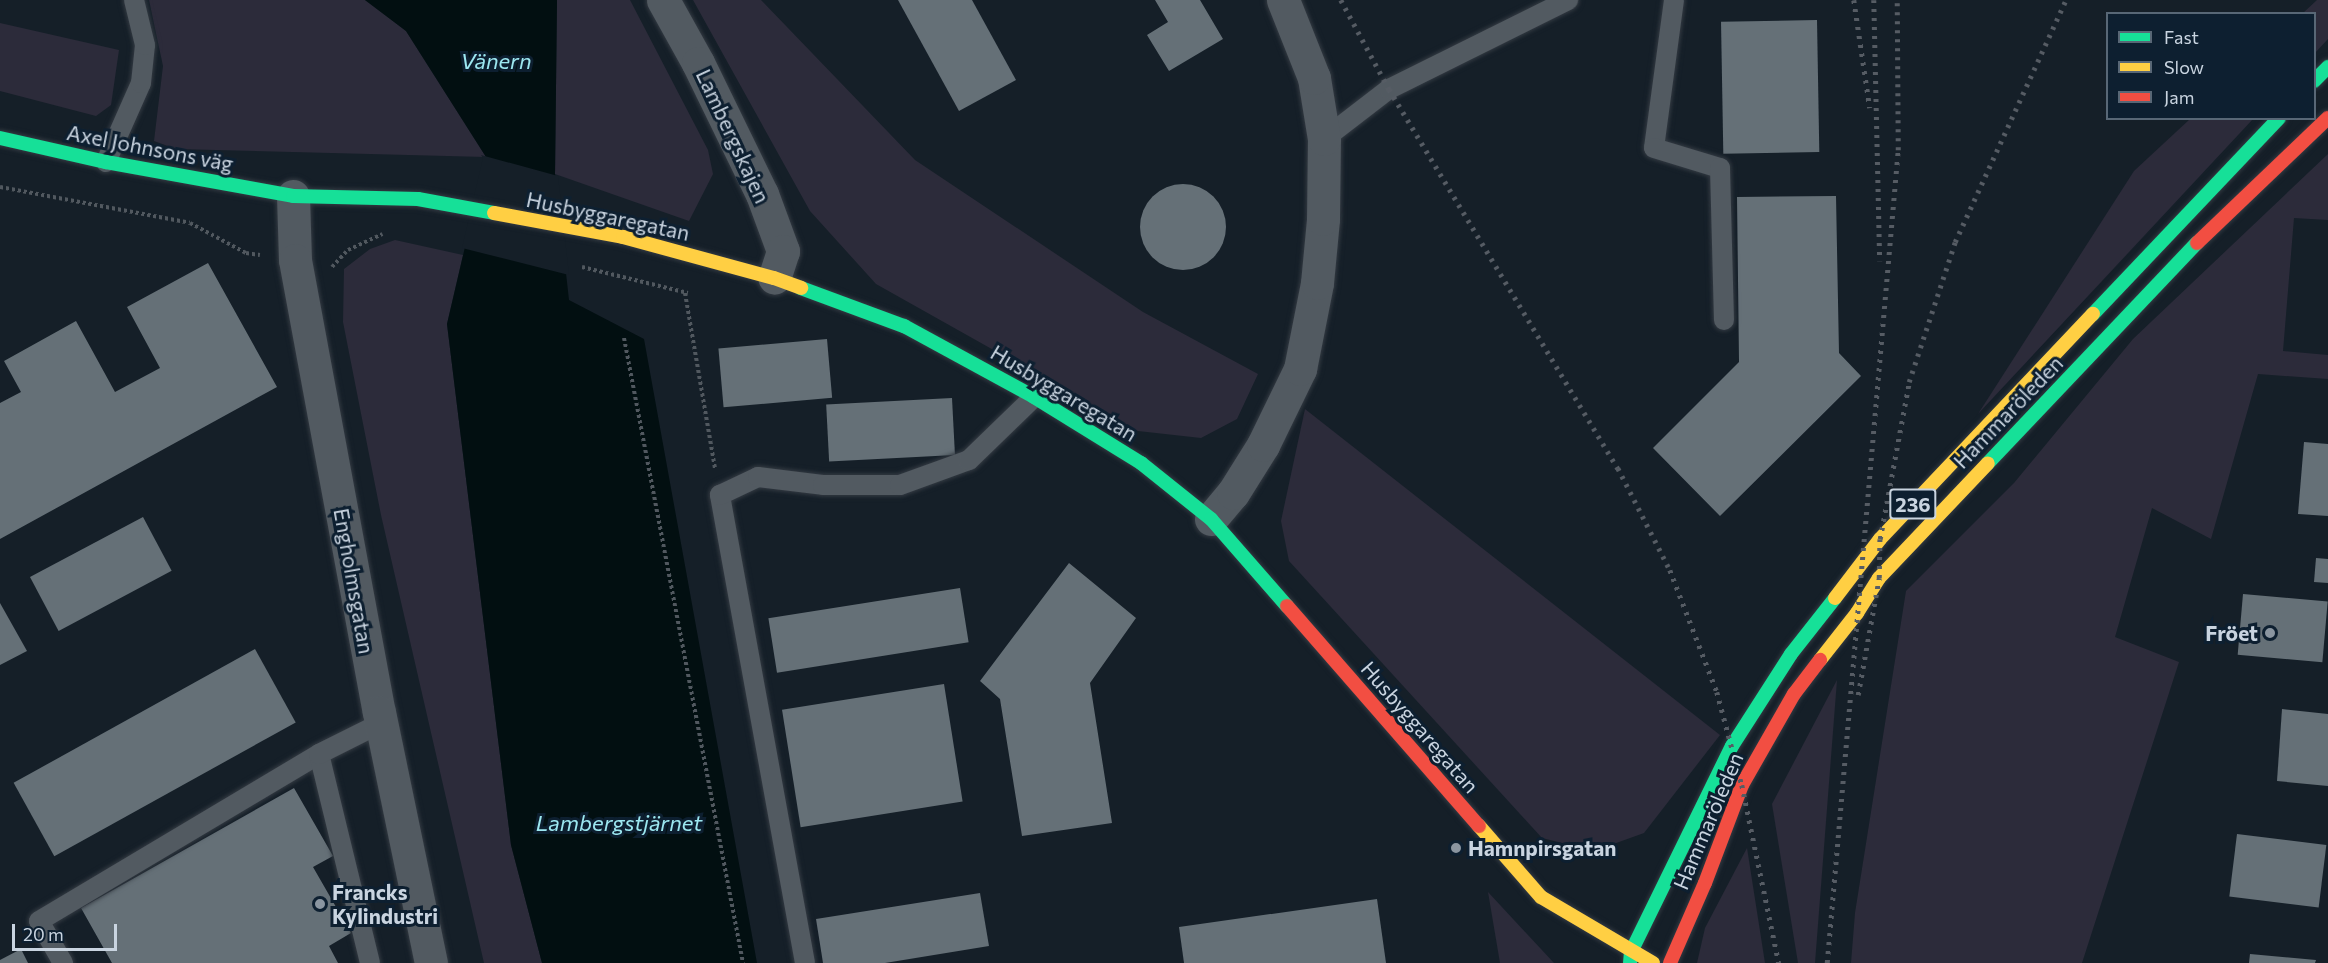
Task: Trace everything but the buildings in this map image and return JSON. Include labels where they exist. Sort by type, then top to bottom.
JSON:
[{"type":"main road","points":[[2316,79],[2328,67]]},
{"type":"main road","name":"Hammaröleden","points":[[1670,963],[1705,883],[1742,785],[1794,694],[1857,613],[1879,578],[2220,219],[2328,118]]},
{"type":"main road","name":"Hammaröleden","points":[[1631,957],[1732,746],[1791,654],[1880,539],[2277,120]]},
{"type":"main road","name":"Axel Johnsons väg","points":[[0,138],[106,162],[293,196]]},
{"type":"main road","name":"Husbyggaregatan","points":[[293,196],[418,199],[642,241],[774,278],[904,326],[1034,397],[1141,463],[1210,519],[1542,897],[1631,957],[1653,963]]},
{"type":"street","name":"Lambergskajen","points":[[663,0],[698,63],[762,194],[783,251],[774,278]]},
{"type":"street","points":[[1210,519],[1233,493],[1263,445],[1300,369],[1317,283],[1323,219],[1324,139],[1314,78],[1283,0]]},
{"type":"street","name":"Engholmsgatan","points":[[293,196],[295,260],[381,723],[431,963]]},
{"type":"lane","points":[[106,162],[141,83],[145,45],[134,0]]},
{"type":"lane","points":[[1324,139],[1389,89],[1568,0]]},
{"type":"lane","points":[[1674,0],[1654,148],[1719,168],[1724,320]]},
{"type":"lane","points":[[805,963],[720,495],[758,477],[823,485],[900,486],[969,460],[1034,397]]},
{"type":"lane","points":[[63,963],[39,921],[320,754],[381,723]]},
{"type":"lane","points":[[320,754],[370,963]]},
{"type":"path","points":[[0,187],[190,223],[246,253],[295,260]]},
{"type":"path","points":[[625,277],[685,293],[720,495]]},
{"type":"path","points":[[624,338],[742,963]]},
{"type":"shaded area","points":[[149,0],[365,0],[406,31],[486,157],[176,149],[154,141],[163,66]]},
{"type":"shaded area","points":[[557,0],[630,0],[708,150],[713,174],[689,221],[555,174]]},
{"type":"shaded area","points":[[693,0],[761,0],[915,160],[1143,312],[1258,374],[1237,419],[1201,438],[1138,431],[876,284],[810,211]]},
{"type":"shaded area","points":[[2317,0],[2328,0],[2328,39],[2316,52],[2316,12],[2304,12]]},
{"type":"shaded area","points":[[0,23],[119,50],[111,105],[96,116],[0,91]]},
{"type":"shaded area","points":[[2189,120],[2252,120],[1978,414],[2134,171]]},
{"type":"shaded area","points":[[2328,154],[2328,220],[2294,218],[2283,351],[2328,355],[2328,379],[2258,374],[2211,539],[2152,508],[2115,637],[2179,662],[2082,963],[1851,963],[1855,913],[1906,591],[2014,483],[2133,339]]},
{"type":"shaded area","points":[[395,240],[463,255],[447,324],[511,845],[542,963],[484,963],[381,515],[343,322],[344,269],[370,249]]},
{"type":"shaded area","points":[[1305,409],[1720,735],[1644,833],[1594,851],[1542,838],[1289,561],[1281,521]]},
{"type":"shaded area","points":[[1837,680],[1815,963],[1798,963],[1772,804]]},
{"type":"shaded area","points":[[1747,848],[1765,963],[1697,963],[1705,928]]},
{"type":"shaded area","points":[[1488,892],[1554,963],[1500,963]]},
{"type":"water","name":"Lambergstjärnet","points":[[365,0],[557,0],[555,174],[569,300],[644,339],[757,963],[542,963],[511,845],[447,324],[486,157],[406,31]]},
{"type":"pier","points":[[481,155],[558,176],[569,275],[462,248],[483,158]]},
{"type":"railway","points":[[1341,0],[1389,89],[1618,468],[1670,570],[1717,692],[1742,785],[1779,963]]},
{"type":"railway","points":[[1854,0],[1870,108]]},
{"type":"railway","points":[[1874,0],[1880,261]]},
{"type":"railway","points":[[1827,963],[1898,150],[1897,0]]},
{"type":"railway","points":[[1858,695],[1879,578],[1880,539],[1909,382],[1955,242],[2066,0]]},
{"type":"traffic: fast","points":[[2316,79],[2328,67]]},
{"type":"traffic: fast","points":[[2093,314],[2277,120]]},
{"type":"traffic: fast","points":[[0,138],[106,162],[293,196],[418,199],[494,213]]},
{"type":"traffic: fast","points":[[1988,463],[2197,243]]},
{"type":"traffic: fast","points":[[801,288],[904,326],[1034,397],[1141,463],[1211,519],[1287,606]]},
{"type":"traffic: fast","points":[[1630,963],[1631,952],[1732,746],[1791,654],[1835,598]]},
{"type":"traffic: slow","points":[[494,213],[623,237],[774,278],[801,288]]},
{"type":"traffic: slow","points":[[1835,598],[1880,539],[2093,314]]},
{"type":"traffic: slow","points":[[1820,660],[1857,613],[1879,578],[1988,463]]},
{"type":"traffic: slow","points":[[1479,826],[1541,897],[1653,963]]},
{"type":"traffic: jam","points":[[2197,243],[2328,118]]},
{"type":"traffic: jam","points":[[1287,606],[1479,826]]},
{"type":"traffic: jam","points":[[1670,963],[1705,883],[1742,785],[1794,694],[1820,660]]},
{"type":"place","name":"Fröet","points":[[2270,633]]},
{"type":"place","name":"Hamnpirsgatan","points":[[1456,848]]},
{"type":"place","name":"Francks Kylindustri","points":[[320,904]]},
{"type":"water label","name":"Vänern","points":[[496,61]]}]
